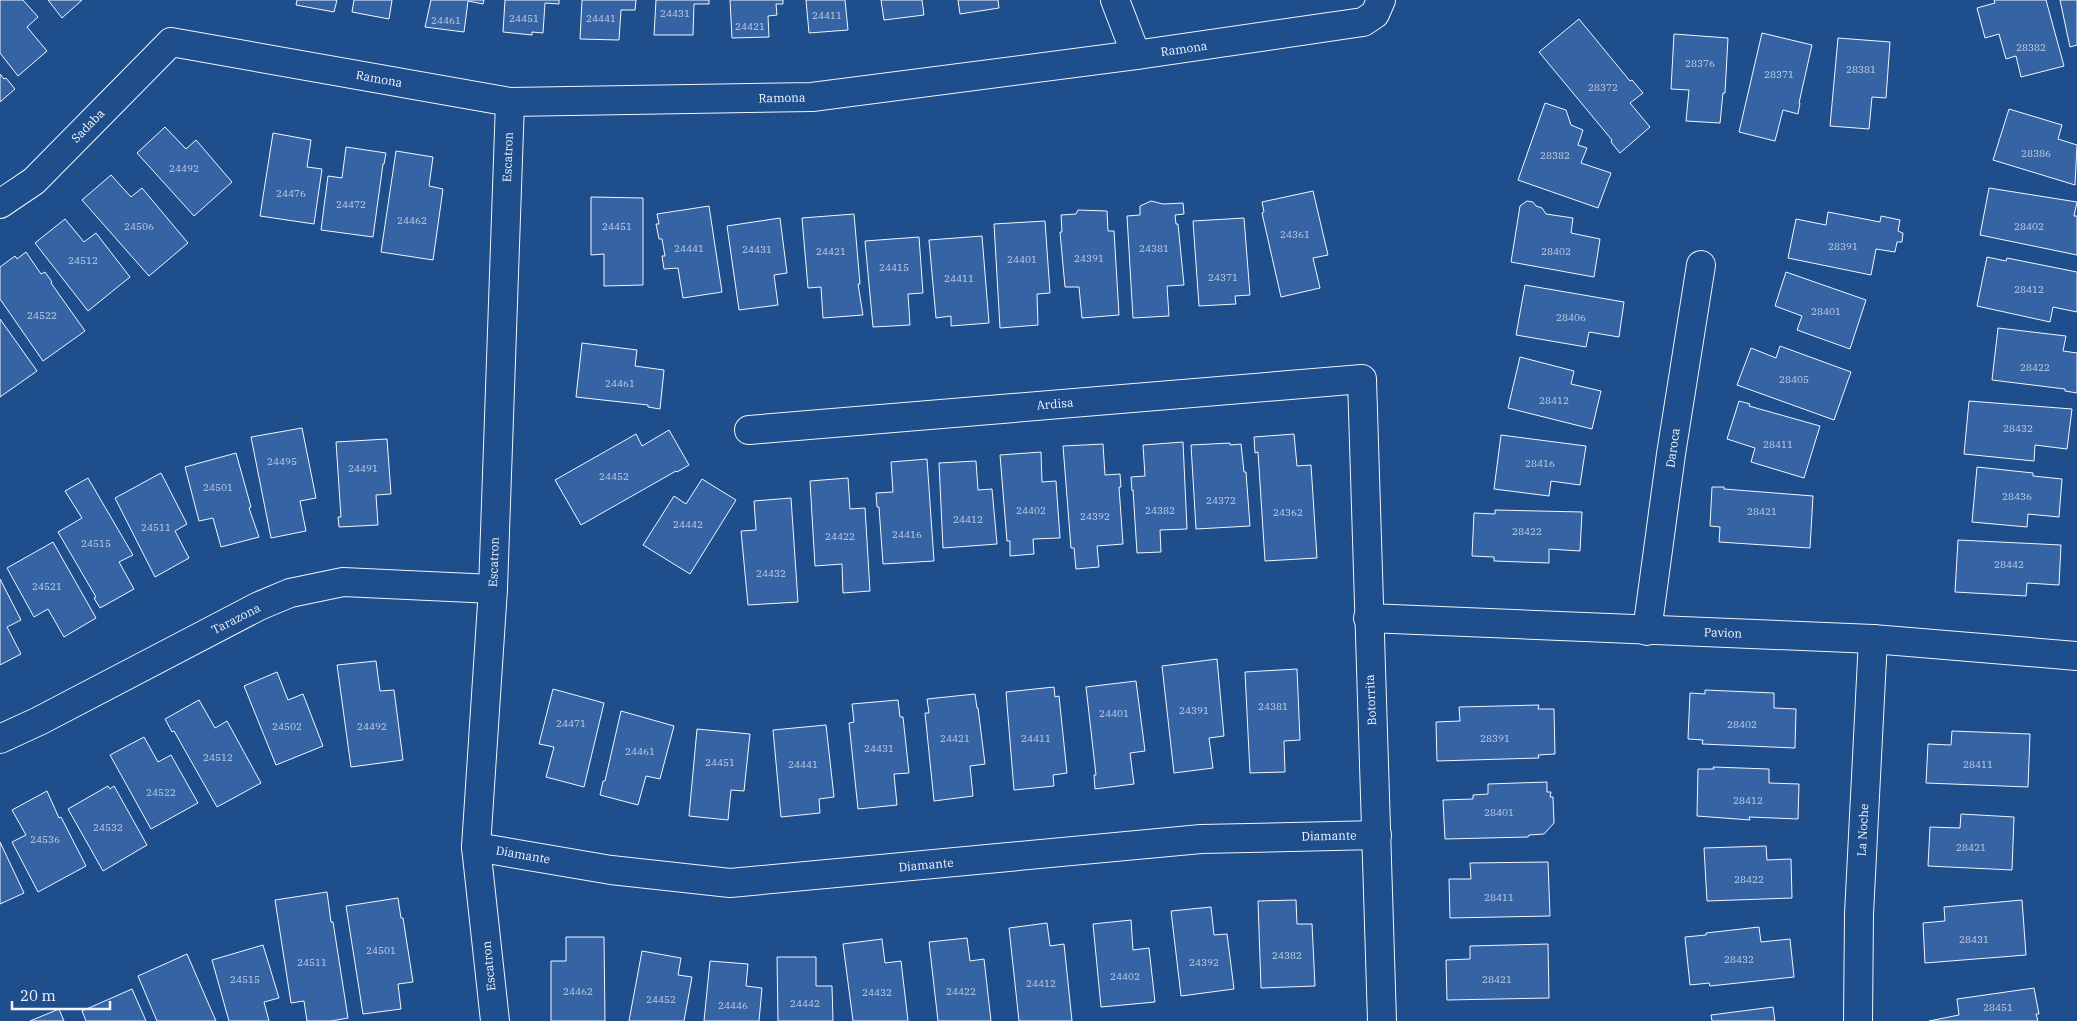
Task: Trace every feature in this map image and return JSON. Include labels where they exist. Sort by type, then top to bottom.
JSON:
[{"type":"street","points":[[1115,0],[1136,55]]},
{"type":"street","name":"Ramona","points":[[171,42],[510,102],[812,97],[1136,55],[1363,22],[1376,14],[1381,0]]},
{"type":"street","name":"Sadaba","points":[[0,204],[34,181],[171,42]]},
{"type":"street","name":"Escatron","points":[[495,1021],[476,847],[493,589],[510,102]]},
{"type":"street","name":"Daroca","points":[[1648,631],[1673,445],[1701,265]]},
{"type":"street","name":"Ardisa","points":[[749,430],[1362,379]]},
{"type":"street","name":"Botorrita","points":[[1362,379],[1382,1021]]},
{"type":"street","name":"Tarazona","points":[[0,739],[39,721],[259,606],[290,593],[343,582],[493,589]]},
{"type":"street","name":"Pavion","points":[[1368,618],[1648,631],[1873,638],[2077,656]]},
{"type":"street","name":"La Noche","points":[[1858,1021],[1859,914],[1873,638]]},
{"type":"street","name":"Diamante","points":[[476,847],[612,870],[730,883],[1201,839],[1377,835]]},
{"type":"building","points":[[0,0],[23,0],[38,17],[27,27],[47,51],[18,76],[0,53]]},
{"type":"building","points":[[48,0],[82,0],[62,18]]},
{"type":"building","points":[[297,0],[337,0],[334,12],[296,5]]},
{"type":"building","points":[[354,0],[392,0],[389,19],[352,12]]},
{"type":"building","points":[[431,0],[484,0],[483,4],[468,1],[464,32],[425,27]]},
{"type":"building","points":[[505,0],[559,0],[559,4],[545,3],[543,33],[532,32],[532,35],[503,32]]},
{"type":"building","points":[[582,0],[636,0],[635,10],[621,10],[619,40],[580,39]]},
{"type":"building","points":[[656,0],[709,0],[709,4],[694,4],[693,35],[654,35]]},
{"type":"building","points":[[730,0],[783,0],[783,4],[776,4],[777,15],[768,16],[769,37],[732,38]]},
{"type":"building","points":[[806,0],[845,0],[848,30],[809,33]]},
{"type":"building","points":[[881,0],[922,0],[924,15],[884,20]]},
{"type":"building","points":[[958,0],[998,0],[999,8],[960,14]]},
{"type":"building","points":[[1994,0],[2046,0],[2064,66],[2021,77],[2016,56],[2006,59],[1999,34],[1985,38],[1977,8],[1995,3]]},
{"type":"building","points":[[2060,0],[2077,0],[2077,45],[2070,47]]},
{"type":"building","points":[[1579,19],[1630,81],[1632,80],[1643,93],[1630,103],[1650,127],[1620,153],[1611,142],[1612,140],[1539,52]]},
{"type":"building","points":[[1762,33],[1812,45],[1798,114],[1783,110],[1775,141],[1739,132]]},
{"type":"building","points":[[1674,34],[1728,38],[1725,93],[1723,93],[1720,123],[1686,121],[1689,90],[1671,89]]},
{"type":"building","points":[[1838,38],[1890,42],[1886,98],[1872,97],[1869,129],[1830,126]]},
{"type":"building","points":[[0,74],[15,89],[0,102]]},
{"type":"building","points":[[1545,103],[1566,110],[1571,125],[1583,130],[1578,145],[1587,148],[1581,163],[1611,173],[1598,208],[1518,180]]},
{"type":"building","points":[[2009,109],[2062,125],[2058,139],[2077,145],[2075,185],[1993,160]]},
{"type":"building","points":[[165,127],[186,149],[196,140],[232,182],[194,216],[137,153]]},
{"type":"building","points":[[273,133],[311,140],[307,167],[322,169],[314,224],[260,216]]},
{"type":"building","points":[[346,147],[386,153],[373,237],[321,230],[328,176],[342,178]]},
{"type":"building","points":[[396,151],[433,157],[429,186],[443,189],[433,260],[381,252]]},
{"type":"building","points":[[111,175],[131,197],[142,188],[188,243],[149,276],[82,200]]},
{"type":"building","points":[[1989,188],[2077,202],[2074,216],[2077,216],[2077,255],[1980,235]]},
{"type":"building","points":[[1313,191],[1328,255],[1313,258],[1320,288],[1281,297],[1262,213],[1264,212],[1262,202]]},
{"type":"building","points":[[591,197],[643,198],[643,285],[604,286],[604,254],[591,255]]},
{"type":"building","points":[[1151,201],[1163,204],[1183,203],[1184,214],[1175,215],[1176,224],[1178,224],[1184,285],[1167,286],[1169,316],[1133,318],[1127,216],[1140,215],[1140,206]]},
{"type":"building","points":[[1527,201],[1533,202],[1536,206],[1542,208],[1546,214],[1573,218],[1571,233],[1600,239],[1594,277],[1511,262],[1520,206]]},
{"type":"building","points":[[709,206],[722,292],[683,298],[678,268],[664,269],[662,256],[665,256],[662,239],[659,239],[656,224],[659,224],[657,214]]},
{"type":"building","points":[[1078,210],[1107,211],[1108,231],[1114,231],[1119,315],[1082,318],[1079,287],[1065,287],[1060,232],[1062,232],[1061,215],[1076,214]]},
{"type":"building","points":[[1828,212],[1880,222],[1881,216],[1900,220],[1898,231],[1903,233],[1902,242],[1897,242],[1895,252],[1876,249],[1871,275],[1788,258],[1796,219],[1826,225]]},
{"type":"building","points":[[854,214],[860,284],[858,284],[863,315],[823,318],[821,287],[808,288],[802,218]]},
{"type":"building","points":[[780,218],[787,273],[774,275],[778,305],[739,310],[727,226]]},
{"type":"building","points":[[1244,218],[1250,295],[1235,296],[1236,304],[1199,306],[1193,221]]},
{"type":"building","points":[[65,219],[84,242],[96,233],[130,277],[88,311],[35,243]]},
{"type":"building","points":[[1045,221],[1050,293],[1037,294],[1038,325],[1000,328],[994,224]]},
{"type":"building","points":[[982,236],[989,323],[951,326],[951,316],[936,318],[929,240]]},
{"type":"building","points":[[919,237],[923,293],[908,294],[910,325],[873,327],[865,241]]},
{"type":"building","points":[[26,252],[41,274],[45,272],[85,331],[43,361],[0,299],[0,267],[15,256],[17,259]]},
{"type":"building","points":[[1987,257],[2006,261],[2007,258],[2077,272],[2077,312],[2053,307],[2050,322],[1977,306]]},
{"type":"building","points":[[1786,272],[1866,300],[1850,349],[1797,330],[1802,316],[1775,306]]},
{"type":"building","points":[[1525,285],[1624,302],[1619,337],[1589,332],[1586,347],[1516,335]]},
{"type":"building","points":[[0,319],[37,371],[0,397]]},
{"type":"building","points":[[1998,328],[2066,336],[2063,351],[2077,353],[2077,393],[2065,391],[2065,389],[1992,380]]},
{"type":"building","points":[[582,343],[637,350],[635,366],[664,370],[660,409],[648,407],[648,405],[576,397]]},
{"type":"building","points":[[1780,346],[1851,372],[1834,420],[1737,385],[1751,348],[1776,358]]},
{"type":"building","points":[[1520,357],[1574,371],[1571,384],[1601,391],[1592,429],[1508,408]]},
{"type":"building","points":[[1739,401],[1750,404],[1749,406],[1820,426],[1804,478],[1751,462],[1755,448],[1727,439]]},
{"type":"building","points":[[1969,401],[2072,409],[2067,449],[2035,445],[2034,461],[1964,454]]},
{"type":"building","points":[[302,428],[316,498],[300,501],[306,531],[271,538],[251,437]]},
{"type":"building","points":[[669,430],[689,465],[581,525],[555,480],[636,434],[642,446]]},
{"type":"building","points":[[1294,434],[1297,466],[1311,465],[1317,558],[1265,561],[1258,452],[1255,453],[1254,437]]},
{"type":"building","points":[[1501,435],[1586,446],[1580,485],[1551,481],[1549,496],[1494,489]]},
{"type":"building","points":[[387,439],[391,494],[376,495],[378,525],[339,527],[338,517],[341,517],[336,442]]},
{"type":"building","points":[[1183,442],[1187,529],[1160,530],[1161,552],[1137,553],[1131,477],[1145,476],[1143,445]]},
{"type":"building","points":[[1230,443],[1230,445],[1241,444],[1244,472],[1246,472],[1250,526],[1196,529],[1191,445]]},
{"type":"building","points":[[1103,444],[1105,475],[1120,474],[1121,487],[1119,487],[1123,544],[1097,546],[1099,567],[1076,569],[1074,548],[1071,548],[1063,446]]},
{"type":"building","points":[[1041,452],[1042,482],[1056,481],[1060,538],[1033,539],[1034,554],[1010,556],[1010,541],[1007,541],[1000,455]]},
{"type":"building","points":[[236,453],[251,507],[249,508],[259,537],[221,547],[213,518],[199,521],[185,467]]},
{"type":"building","points":[[927,459],[934,561],[883,564],[879,507],[877,507],[876,493],[893,492],[891,462]]},
{"type":"building","points":[[976,461],[978,490],[992,489],[997,544],[943,548],[939,463]]},
{"type":"building","points":[[1977,467],[2033,473],[2033,476],[2062,479],[2059,517],[2028,514],[2027,527],[1972,522]]},
{"type":"building","points":[[161,473],[187,524],[175,531],[189,558],[155,577],[115,498]]},
{"type":"building","points":[[88,478],[133,555],[119,562],[134,589],[100,608],[94,598],[96,597],[58,532],[82,518],[65,491]]},
{"type":"building","points":[[848,478],[850,509],[865,508],[870,591],[843,593],[842,564],[815,566],[810,481]]},
{"type":"building","points":[[702,479],[736,500],[690,574],[643,545],[674,496],[686,504]]},
{"type":"building","points":[[1712,487],[1813,496],[1810,548],[1719,542],[1720,527],[1710,526]]},
{"type":"building","points":[[791,498],[798,602],[748,605],[741,531],[756,530],[754,501]]},
{"type":"building","points":[[1495,510],[1582,512],[1580,551],[1549,549],[1549,563],[1494,561],[1494,557],[1472,556],[1474,513],[1495,514]]},
{"type":"building","points":[[1958,540],[2061,545],[2059,585],[2027,583],[2026,596],[1955,592]]},
{"type":"building","points":[[53,542],[96,618],[64,637],[48,609],[34,617],[7,568]]},
{"type":"building","points":[[0,579],[21,620],[7,627],[21,654],[0,665]]},
{"type":"building","points":[[1217,659],[1224,736],[1209,738],[1213,768],[1174,773],[1162,666]]},
{"type":"building","points":[[376,661],[380,691],[394,690],[403,760],[351,767],[337,665]]},
{"type":"building","points":[[1297,669],[1300,740],[1284,741],[1285,772],[1250,773],[1245,672]]},
{"type":"building","points":[[277,672],[288,700],[303,694],[323,746],[276,765],[244,686]]},
{"type":"building","points":[[1136,681],[1145,751],[1130,753],[1134,784],[1095,789],[1094,775],[1096,775],[1086,687]]},
{"type":"building","points":[[1054,687],[1055,697],[1059,696],[1067,773],[1053,775],[1054,786],[1014,790],[1006,692]]},
{"type":"building","points":[[553,689],[604,703],[584,787],[546,777],[554,747],[539,744]]},
{"type":"building","points":[[1705,690],[1774,693],[1774,708],[1796,709],[1795,748],[1702,744],[1703,740],[1688,739],[1690,693],[1705,694]]},
{"type":"building","points":[[975,694],[985,764],[970,766],[973,796],[934,801],[925,713],[929,713],[927,699]]},
{"type":"building","points":[[199,700],[215,728],[227,721],[261,783],[217,807],[174,731],[172,732],[165,719]]},
{"type":"building","points":[[898,700],[900,717],[903,717],[909,773],[894,774],[897,805],[858,809],[849,723],[854,722],[852,704]]},
{"type":"building","points":[[1539,705],[1538,709],[1554,709],[1555,754],[1538,755],[1539,758],[1437,761],[1436,722],[1460,721],[1459,707]]},
{"type":"building","points":[[621,711],[674,726],[660,779],[646,776],[638,805],[600,795]]},
{"type":"building","points":[[826,725],[834,797],[819,799],[820,813],[781,817],[773,730]]},
{"type":"building","points":[[697,729],[750,734],[744,791],[731,790],[728,820],[689,816]]},
{"type":"building","points":[[1952,731],[2030,734],[2028,787],[1926,783],[1928,744],[1951,745]]},
{"type":"building","points":[[144,737],[158,762],[171,755],[198,803],[151,829],[110,755]]},
{"type":"building","points":[[1713,767],[1769,769],[1769,783],[1799,784],[1798,819],[1749,817],[1750,820],[1697,816],[1698,769],[1714,769]]},
{"type":"building","points":[[1547,782],[1547,792],[1551,792],[1550,797],[1553,797],[1554,823],[1544,834],[1529,835],[1528,837],[1445,839],[1443,800],[1473,799],[1473,795],[1488,794],[1488,784]]},
{"type":"building","points":[[108,786],[110,789],[114,786],[147,845],[103,871],[68,809]]},
{"type":"building","points":[[47,791],[59,818],[61,817],[86,866],[38,892],[12,842],[26,835],[12,810]]},
{"type":"building","points":[[1961,814],[2014,817],[2012,870],[1928,866],[1930,827],[1960,828]]},
{"type":"building","points":[[0,842],[24,893],[0,904]]},
{"type":"building","points":[[1766,846],[1767,860],[1791,859],[1792,898],[1707,901],[1704,848]]},
{"type":"building","points":[[1548,862],[1550,916],[1450,918],[1449,879],[1471,879],[1470,863]]},
{"type":"building","points":[[327,892],[348,1018],[331,1021],[307,1021],[304,1001],[291,1003],[275,900]]},
{"type":"building","points":[[398,898],[413,982],[398,984],[401,1009],[363,1014],[346,906]]},
{"type":"building","points":[[1296,900],[1297,924],[1312,924],[1315,986],[1261,988],[1258,901]]},
{"type":"building","points":[[2022,900],[2026,955],[1925,963],[1923,923],[1945,921],[1944,907]]},
{"type":"building","points":[[1211,907],[1214,935],[1227,934],[1234,989],[1181,996],[1171,911]]},
{"type":"building","points":[[1131,920],[1133,950],[1149,948],[1155,1002],[1101,1007],[1093,924]]},
{"type":"building","points":[[1047,923],[1050,946],[1064,944],[1072,1021],[1019,1021],[1009,928]]},
{"type":"building","points":[[1759,927],[1761,942],[1790,939],[1794,977],[1710,986],[1709,983],[1690,985],[1685,937]]},
{"type":"building","points":[[566,937],[604,937],[605,1021],[551,1021],[551,961],[566,961]]},
{"type":"building","points":[[967,938],[970,961],[984,959],[991,1021],[938,1021],[929,942]]},
{"type":"building","points":[[882,939],[885,963],[901,961],[908,1021],[853,1021],[843,944]]},
{"type":"building","points":[[1548,944],[1549,998],[1447,1000],[1446,960],[1470,959],[1470,946]]},
{"type":"building","points":[[263,945],[279,998],[264,1002],[269,1021],[229,1021],[212,960]]},
{"type":"building","points":[[642,951],[681,958],[678,975],[692,977],[684,1021],[629,1021]]},
{"type":"building","points":[[187,954],[216,1021],[157,1021],[138,976]]},
{"type":"building","points":[[777,957],[816,957],[816,986],[832,986],[833,1021],[778,1021]]},
{"type":"building","points":[[710,961],[748,964],[746,986],[762,988],[759,1021],[704,1021]]},
{"type":"building","points":[[2034,988],[2039,1014],[2036,1014],[2038,1021],[1929,1021],[1959,1015],[1957,999]]},
{"type":"building","points":[[132,989],[146,1021],[86,1021],[82,1011]]},
{"type":"building","points":[[1773,1007],[1775,1021],[1712,1021],[1711,1015]]},
{"type":"building","points":[[59,1009],[64,1021],[30,1021]]}]
